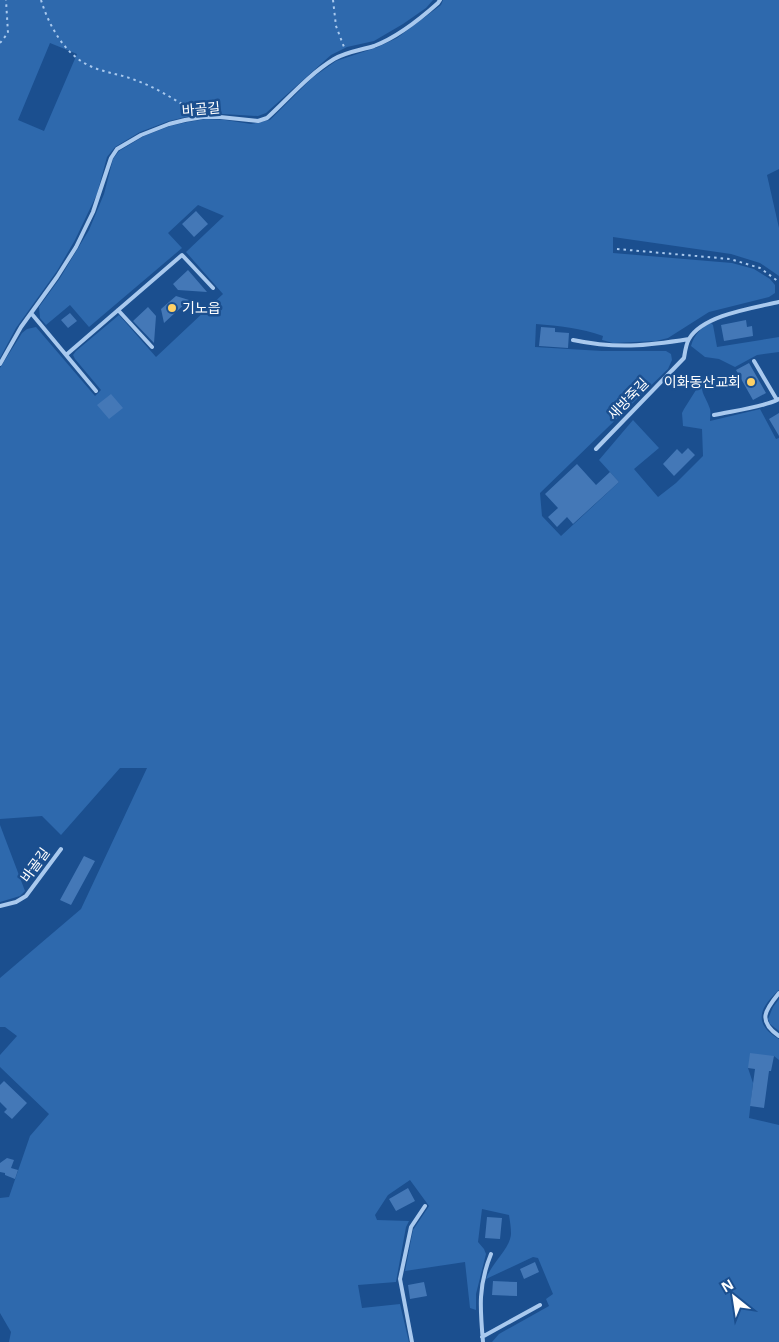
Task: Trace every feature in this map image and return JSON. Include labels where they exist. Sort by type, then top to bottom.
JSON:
[{"type":"lane","name":"바골길","points":[[0,364],[21,328],[57,277],[85,230],[100,194],[111,158],[117,149],[141,135],[162,126],[203,117],[249,121],[267,118],[311,76],[335,58],[375,45],[395,36],[424,15],[440,0]]},
{"type":"lane","points":[[66,354],[182,255],[213,288]]},
{"type":"lane","name":"새방죽길","points":[[596,449],[684,358],[689,339],[700,326],[712,319],[779,302]]},
{"type":"lane","points":[[118,310],[152,347]]},
{"type":"lane","points":[[31,314],[96,391]]},
{"type":"lane","points":[[573,340],[616,347],[689,339]]},
{"type":"lane","points":[[714,415],[770,404],[778,399],[754,361]]},
{"type":"lane","name":"바골길","points":[[0,906],[16,902],[26,896],[62,849]]},
{"type":"lane","points":[[779,994],[767,1008],[764,1021],[779,1036]]},
{"type":"lane","points":[[412,1342],[400,1279],[411,1227],[425,1206]]},
{"type":"lane","points":[[483,1342],[479,1306],[483,1274],[490,1254]]},
{"type":"lane","points":[[482,1337],[540,1305]]},
{"type":"path","points":[[0,43],[8,32],[6,0]]},
{"type":"path","points":[[41,0],[52,26],[62,43],[75,58],[111,74],[133,79],[150,86],[203,117]]},
{"type":"path","points":[[333,0],[336,26],[348,53]]},
{"type":"path","points":[[617,249],[730,259],[760,268],[779,282]]},
{"type":"shaded area","points":[[0,0],[433,0],[426,8],[403,24],[374,41],[347,47],[331,55],[266,113],[258,116],[206,113],[190,116],[169,121],[140,132],[115,147],[107,157],[97,194],[75,240],[57,271],[16,328],[0,358]],"holes":[[[50,43],[77,54],[44,131],[18,120]]]},
{"type":"shaded area","points":[[443,0],[779,0],[779,169],[767,175],[779,228],[779,276],[760,263],[731,254],[613,237],[613,253],[732,263],[754,269],[770,279],[775,285],[775,293],[769,297],[709,312],[668,338],[656,341],[613,343],[602,340],[603,336],[586,331],[536,324],[535,347],[602,351],[666,351],[671,354],[672,360],[668,369],[540,493],[542,516],[561,536],[619,482],[599,460],[633,420],[659,448],[634,469],[658,497],[676,483],[703,456],[702,429],[683,426],[682,413],[701,382],[712,374],[703,383],[702,387],[710,409],[710,421],[760,409],[776,439],[779,438],[779,990],[763,1009],[762,1022],[765,1028],[779,1039],[779,1060],[774,1056],[748,1068],[753,1083],[749,1118],[779,1125],[779,1342],[492,1342],[499,1334],[549,1306],[546,1299],[553,1294],[538,1258],[533,1257],[486,1279],[508,1245],[511,1229],[509,1215],[482,1209],[478,1242],[486,1254],[476,1294],[476,1310],[470,1308],[465,1262],[405,1271],[413,1230],[429,1206],[410,1180],[388,1195],[375,1215],[377,1220],[409,1221],[406,1227],[396,1282],[358,1285],[362,1308],[400,1304],[409,1342],[9,1342],[11,1332],[0,1313],[0,1198],[9,1197],[30,1136],[49,1114],[0,1067],[0,1055],[17,1036],[5,1027],[0,1027],[0,978],[81,909],[147,768],[120,768],[61,835],[42,816],[0,819],[0,368],[22,333],[27,329],[36,327],[95,396],[101,390],[73,355],[119,315],[156,357],[223,294],[186,252],[224,216],[198,205],[168,233],[182,248],[89,327],[70,305],[46,325],[40,318],[39,307],[60,278],[89,230],[104,194],[113,159],[119,151],[144,136],[170,126],[188,122],[206,119],[251,124],[270,120],[312,78],[336,61],[378,47],[397,38],[441,5]]},
{"type":"shaded area","points":[[711,323],[717,347],[779,337],[779,352],[757,355],[735,367],[719,359],[705,357],[691,346],[698,332]]},
{"type":"shaded area","points":[[0,825],[25,891],[20,896],[0,902]]},
{"type":"shaded area","points":[[779,999],[779,1031],[770,1024],[768,1019]]},
{"type":"building","points":[[196,211],[208,224],[194,237],[182,224]]},
{"type":"building","points":[[188,270],[207,292],[178,290],[173,284]]},
{"type":"building","points":[[176,296],[189,300],[164,323],[161,309]]},
{"type":"building","points":[[148,307],[156,316],[154,343],[133,321]]},
{"type":"building","points":[[70,313],[77,321],[68,328],[61,320]]},
{"type":"building","points":[[746,320],[747,327],[752,326],[753,336],[724,341],[721,325]]},
{"type":"building","points":[[541,327],[555,328],[555,332],[569,333],[568,348],[539,346]]},
{"type":"building","points":[[749,363],[766,393],[753,400],[736,370]]},
{"type":"building","points":[[111,394],[123,408],[109,419],[97,405]]},
{"type":"building","points":[[779,413],[779,436],[769,419]]},
{"type":"building","points":[[688,448],[695,455],[674,476],[663,464],[677,449],[682,454]]},
{"type":"building","points":[[577,464],[596,485],[610,472],[619,482],[573,524],[567,517],[557,527],[548,517],[558,508],[545,494]]},
{"type":"building","points":[[84,856],[95,861],[71,905],[60,900]]},
{"type":"building","points":[[750,1053],[774,1056],[771,1071],[769,1071],[764,1108],[750,1106],[755,1069],[748,1068]]},
{"type":"building","points":[[4,1081],[27,1103],[12,1119],[4,1112],[7,1109],[0,1102],[0,1085]]},
{"type":"building","points":[[7,1158],[14,1160],[11,1168],[18,1170],[15,1179],[0,1172],[0,1163]]},
{"type":"building","points":[[408,1188],[415,1201],[396,1211],[389,1199]]},
{"type":"building","points":[[487,1217],[502,1218],[500,1239],[485,1238]]},
{"type":"building","points":[[535,1262],[539,1272],[524,1279],[520,1269]]},
{"type":"building","points":[[493,1281],[517,1282],[517,1296],[492,1295]]},
{"type":"building","points":[[424,1282],[427,1296],[410,1299],[408,1285]]},
{"type":"place","name":"기노읍","points":[[172,308]]},
{"type":"place","name":"이화동산교회","points":[[751,382]]}]
